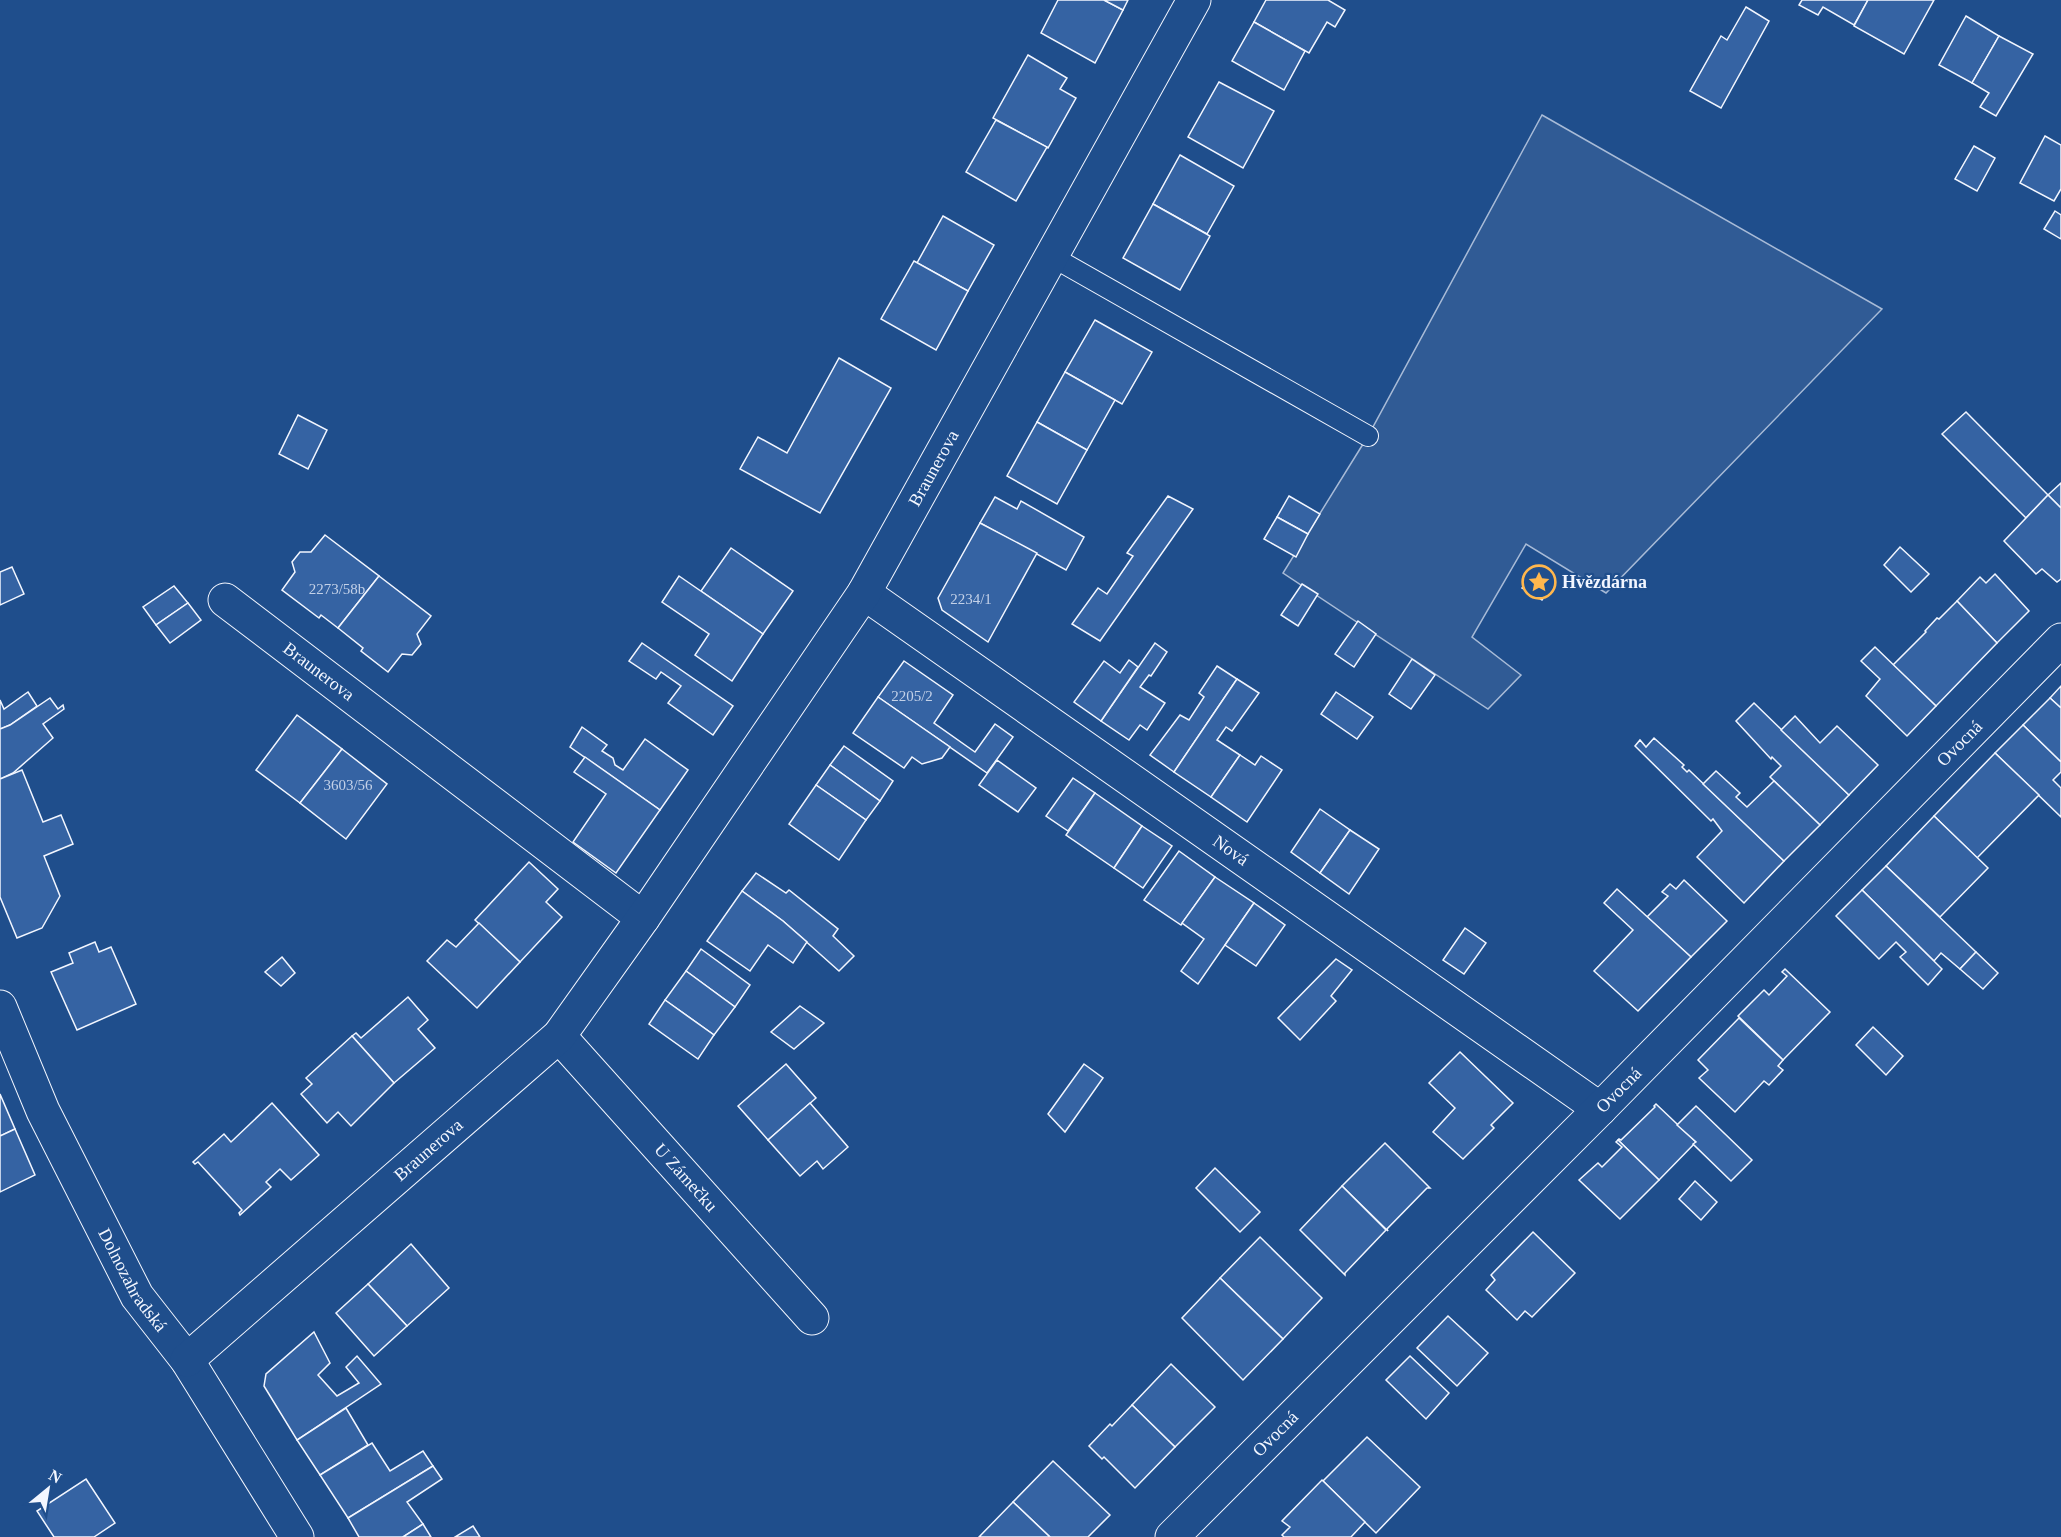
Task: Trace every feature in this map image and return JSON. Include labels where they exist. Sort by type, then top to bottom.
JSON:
[{"type":"street","name":"Braunerova","points":[[187,1360],[559,1036],[643,918],[864,593],[1194,0]]},
{"type":"street","name":"Nová","points":[[864,593],[1600,1109]]},
{"type":"street","name":"Braunerova","points":[[225,600],[643,918]]},
{"type":"street","name":"Ovocná","points":[[1172,1537],[1600,1109],[2061,640]]},
{"type":"street","name":"Dolnozahradská","points":[[0,1007],[43,1111],[137,1296],[187,1360],[297,1537]]},
{"type":"street","name":"U Zámečku","points":[[559,1036],[812,1318]]},
{"type":"lane","points":[[1051,256],[1368,436]]},
{"type":"shaded area","points":[[1542,115],[1882,309],[1606,593],[1526,544],[1472,637],[1521,675],[1488,709],[1283,573],[1368,436]]},
{"type":"building","points":[[1058,0],[1104,0],[1123,10],[1095,63],[1041,33]]},
{"type":"building","points":[[1104,0],[1128,0],[1123,10]]},
{"type":"building","points":[[1266,0],[1328,0],[1345,10],[1335,27],[1327,22],[1309,53],[1254,22]]},
{"type":"building","points":[[1802,0],[1868,0],[1854,25],[1823,7],[1818,15],[1799,5]]},
{"type":"building","points":[[1868,0],[1934,0],[1904,54],[1854,26]]},
{"type":"building","points":[[1746,7],[1769,21],[1721,108],[1690,91],[1721,36],[1727,40]]},
{"type":"building","points":[[1966,16],[1999,36],[1972,83],[1939,65]]},
{"type":"building","points":[[1254,22],[1305,51],[1284,90],[1232,61]]},
{"type":"building","points":[[1999,36],[2033,54],[1996,116],[1980,107],[1989,93],[1972,83]]},
{"type":"building","points":[[1028,55],[1067,78],[1060,89],[1076,98],[1048,148],[993,118]]},
{"type":"building","points":[[1219,82],[1274,111],[1243,168],[1188,137]]},
{"type":"building","points":[[996,120],[1047,147],[1016,201],[966,172]]},
{"type":"building","points":[[2045,136],[2061,145],[2061,189],[2054,201],[2020,183]]},
{"type":"building","points":[[1974,146],[1995,158],[1977,191],[1955,179]]},
{"type":"building","points":[[1180,155],[1234,186],[1207,234],[1153,204]]},
{"type":"building","points":[[1153,204],[1210,236],[1180,290],[1123,258]]},
{"type":"building","points":[[2055,211],[2061,215],[2061,239],[2044,229]]},
{"type":"building","points":[[943,216],[994,245],[968,291],[917,263]]},
{"type":"building","points":[[914,261],[968,291],[936,350],[881,319]]},
{"type":"building","points":[[1095,320],[1152,352],[1122,404],[1065,372]]},
{"type":"building","points":[[839,358],[891,388],[820,513],[740,469],[758,437],[787,453]]},
{"type":"building","points":[[1065,372],[1115,400],[1087,450],[1037,422]]},
{"type":"building","points":[[1966,412],[2048,495],[2026,518],[1942,434]]},
{"type":"building","points":[[298,415],[327,430],[308,469],[279,454]]},
{"type":"building","points":[[1037,422],[1087,450],[1057,504],[1007,476]]},
{"type":"building","points":[[2061,483],[2061,508],[2048,495]]},
{"type":"building","points":[[2048,495],[2061,508],[2061,579],[2057,582],[2042,569],[2036,574],[2004,541]]},
{"type":"building","points":[[1168,496],[1193,509],[1100,641],[1072,624],[1098,588],[1107,594],[1133,556],[1127,553]]},
{"type":"building","points":[[1289,496],[1320,514],[1308,534],[1277,517]]},
{"type":"building","points":[[995,497],[1017,509],[1021,501],[1084,537],[1066,570],[980,523]]},
{"type":"building","points":[[1277,517],[1308,534],[1296,557],[1264,539]]},
{"type":"building","points":[[980,523],[1037,553],[988,642],[942,610],[938,598]]},
{"type":"building","points":[[325,535],[379,576],[338,628],[321,615],[319,618],[282,590],[295,572],[292,562],[300,552],[311,552]]},
{"type":"building","points":[[1900,547],[1929,574],[1911,592],[1884,565]]},
{"type":"building","points":[[731,548],[793,591],[763,634],[701,591]]},
{"type":"building","points":[[12,567],[24,594],[0,605],[0,572]]},
{"type":"building","points":[[1536,568],[1555,581],[1542,600],[1522,588]]},
{"type":"building","points":[[1995,574],[2029,611],[1997,643],[1957,601],[1980,577],[1986,583]]},
{"type":"building","points":[[379,576],[431,616],[417,634],[421,644],[412,655],[402,654],[388,672],[361,651],[363,648],[338,628]]},
{"type":"building","points":[[679,576],[763,634],[732,681],[695,655],[709,634],[662,602]]},
{"type":"building","points":[[1302,584],[1318,594],[1298,626],[1281,615]]},
{"type":"building","points":[[174,586],[188,603],[156,625],[143,607]]},
{"type":"building","points":[[1957,601],[1997,643],[1936,706],[1893,665],[1937,618],[1939,619]]},
{"type":"building","points":[[188,603],[201,620],[170,643],[156,625]]},
{"type":"building","points":[[1358,621],[1376,634],[1354,667],[1335,654]]},
{"type":"building","points":[[642,643],[733,706],[713,735],[668,703],[681,686],[661,672],[656,679],[629,661]]},
{"type":"building","points":[[1155,643],[1167,652],[1151,676],[1149,675],[1140,687],[1165,703],[1147,730],[1140,725],[1129,740],[1101,721]]},
{"type":"building","points":[[1875,647],[1936,706],[1907,736],[1866,696],[1880,679],[1861,661]]},
{"type":"building","points":[[1412,659],[1435,675],[1411,709],[1389,694]]},
{"type":"building","points":[[1129,660],[1138,667],[1101,721],[1074,702],[1104,661],[1120,673]]},
{"type":"building","points":[[904,661],[953,695],[934,723],[975,752],[995,724],[1013,737],[987,773],[878,697]]},
{"type":"building","points":[[1217,666],[1237,679],[1174,772],[1150,755],[1180,715],[1189,720],[1204,697],[1199,693]]},
{"type":"building","points":[[1237,679],[1259,693],[1232,731],[1226,727],[1217,740],[1240,755],[1211,797],[1174,772]]},
{"type":"building","points":[[2061,686],[2061,708],[2050,698]]},
{"type":"building","points":[[28,692],[37,706],[10,725],[0,729],[0,700],[4,709]]},
{"type":"building","points":[[1336,692],[1373,717],[1357,739],[1321,714]]},
{"type":"building","points":[[878,697],[950,747],[942,758],[922,764],[912,757],[904,768],[853,733]]},
{"type":"building","points":[[50,698],[58,709],[63,705],[64,709],[43,724],[53,738],[13,773],[0,779],[0,729],[10,725]]},
{"type":"building","points":[[2050,698],[2061,708],[2061,762],[2023,725]]},
{"type":"building","points":[[1754,703],[1849,795],[1820,825],[1770,777],[1781,766],[1772,757],[1771,759],[1736,721]]},
{"type":"building","points":[[297,715],[342,749],[300,803],[256,770]]},
{"type":"building","points":[[1795,716],[1820,743],[1837,726],[1878,765],[1849,795],[1781,730]]},
{"type":"building","points":[[2023,725],[2061,762],[2061,772],[2053,780],[2061,788],[2061,817],[1995,753]]},
{"type":"building","points":[[582,727],[607,745],[602,751],[613,758],[615,765],[623,770],[645,739],[688,770],[660,810],[570,747]]},
{"type":"building","points":[[1654,738],[1684,765],[1682,767],[1687,772],[1689,770],[1784,861],[1744,903],[1697,857],[1722,831],[1713,819],[1711,821],[1635,746],[1640,740],[1646,747]]},
{"type":"building","points":[[844,746],[893,781],[880,801],[830,765]]},
{"type":"building","points":[[342,749],[387,784],[346,839],[300,803]]},
{"type":"building","points":[[1995,753],[2039,795],[1977,858],[1934,816]]},
{"type":"building","points":[[1240,755],[1255,765],[1261,756],[1282,770],[1247,822],[1211,797]]},
{"type":"building","points":[[585,757],[660,810],[616,873],[573,842],[606,794],[574,772]]},
{"type":"building","points":[[997,760],[1036,788],[1018,812],[979,785]]},
{"type":"building","points":[[830,765],[880,801],[866,820],[816,785]]},
{"type":"building","points":[[22,770],[43,822],[61,815],[73,844],[44,856],[60,896],[42,928],[17,938],[0,897],[0,779]]},
{"type":"building","points":[[1716,771],[1740,793],[1736,797],[1747,807],[1774,781],[1820,825],[1784,861],[1703,784]]},
{"type":"building","points":[[1073,778],[1095,793],[1068,831],[1046,816]]},
{"type":"building","points":[[816,785],[866,820],[839,860],[789,824]]},
{"type":"building","points":[[1095,793],[1142,826],[1114,868],[1066,835]]},
{"type":"building","points":[[1320,809],[1350,830],[1320,873],[1291,852]]},
{"type":"building","points":[[1934,816],[1988,868],[1940,917],[1886,866]]},
{"type":"building","points":[[1142,826],[1172,846],[1143,888],[1114,868]]},
{"type":"building","points":[[1350,830],[1379,849],[1349,894],[1320,873]]},
{"type":"building","points":[[1179,851],[1215,877],[1181,925],[1144,900]]},
{"type":"building","points":[[529,862],[558,889],[546,902],[562,917],[520,962],[475,920]]},
{"type":"building","points":[[1886,866],[1976,952],[1960,969],[1941,953],[1934,961],[1862,890]]},
{"type":"building","points":[[756,873],[786,893],[789,890],[838,929],[833,936],[854,956],[839,971],[783,921],[742,891]]},
{"type":"building","points":[[1215,877],[1254,903],[1198,984],[1181,971],[1204,939],[1182,923]]},
{"type":"building","points":[[1684,880],[1727,921],[1691,957],[1647,917],[1668,896],[1662,892],[1670,884],[1676,889]]},
{"type":"building","points":[[1617,889],[1691,957],[1638,1011],[1594,971],[1633,930],[1604,903]]},
{"type":"building","points":[[1862,890],[1942,969],[1928,985],[1900,957],[1906,952],[1896,942],[1879,959],[1836,916]]},
{"type":"building","points":[[742,891],[807,942],[793,963],[768,945],[750,971],[707,941]]},
{"type":"building","points":[[1254,903],[1285,925],[1256,966],[1225,945]]},
{"type":"building","points":[[479,923],[520,962],[477,1008],[427,961],[447,940],[456,947]]},
{"type":"building","points":[[1465,928],[1486,943],[1464,974],[1443,960]]},
{"type":"building","points":[[95,942],[99,952],[111,947],[136,1004],[77,1030],[51,972],[73,963],[69,953]]},
{"type":"building","points":[[701,949],[750,985],[735,1007],[686,971]]},
{"type":"building","points":[[1976,952],[1998,973],[1983,989],[1960,969]]},
{"type":"building","points":[[282,957],[295,973],[281,986],[265,972]]},
{"type":"building","points":[[1336,959],[1352,970],[1331,996],[1336,1001],[1300,1040],[1278,1018]]},
{"type":"building","points":[[1785,969],[1830,1012],[1783,1060],[1738,1016],[1764,990],[1769,995],[1787,976],[1782,972]]},
{"type":"building","points":[[686,971],[735,1007],[714,1035],[665,1000]]},
{"type":"building","points":[[408,997],[428,1020],[418,1029],[435,1048],[394,1083],[352,1036],[356,1033],[361,1038]]},
{"type":"building","points":[[665,1000],[714,1035],[698,1059],[649,1024]]},
{"type":"building","points":[[800,1006],[824,1023],[794,1049],[771,1032]]},
{"type":"building","points":[[1739,1018],[1783,1060],[1778,1066],[1783,1070],[1769,1085],[1764,1081],[1735,1112],[1699,1078],[1708,1070],[1698,1060]]},
{"type":"building","points":[[1873,1027],[1903,1056],[1886,1075],[1856,1045]]},
{"type":"building","points":[[352,1036],[394,1083],[351,1126],[338,1112],[327,1123],[301,1094],[312,1084],[306,1078]]},
{"type":"building","points":[[1460,1052],[1513,1103],[1491,1125],[1494,1128],[1463,1159],[1433,1132],[1455,1108],[1429,1083]]},
{"type":"building","points":[[786,1064],[816,1098],[768,1140],[738,1106]]},
{"type":"building","points":[[1084,1064],[1103,1078],[1065,1132],[1048,1114]]},
{"type":"building","points":[[0,1094],[15,1129],[0,1136]]},
{"type":"building","points":[[272,1103],[319,1155],[291,1180],[280,1169],[266,1182],[271,1187],[240,1215],[242,1210],[198,1162],[195,1164],[193,1162],[224,1134],[231,1142]]},
{"type":"building","points":[[810,1103],[848,1147],[823,1169],[817,1161],[800,1176],[768,1140]]},
{"type":"building","points":[[1656,1104],[1696,1142],[1659,1180],[1618,1140],[1621,1140]]},
{"type":"building","points":[[1696,1106],[1752,1160],[1731,1181],[1693,1144],[1696,1142],[1677,1125]]},
{"type":"building","points":[[15,1129],[35,1175],[0,1192],[0,1136]]},
{"type":"building","points":[[1618,1140],[1659,1180],[1620,1219],[1579,1180],[1598,1163],[1602,1167],[1622,1147],[1616,1142]]},
{"type":"building","points":[[1385,1143],[1430,1188],[1427,1188],[1387,1229],[1388,1231],[1342,1186]]},
{"type":"building","points":[[1215,1168],[1260,1212],[1240,1232],[1196,1188]]},
{"type":"building","points":[[1695,1181],[1717,1202],[1701,1220],[1679,1199]]},
{"type":"building","points":[[1342,1186],[1386,1230],[1345,1275],[1300,1230]]},
{"type":"building","points":[[1533,1232],[1575,1273],[1532,1317],[1525,1311],[1517,1320],[1486,1290],[1495,1280],[1491,1275]]},
{"type":"building","points":[[1260,1237],[1322,1298],[1283,1339],[1220,1278]]},
{"type":"building","points":[[411,1244],[449,1288],[407,1326],[368,1284]]},
{"type":"building","points":[[1220,1278],[1283,1339],[1243,1380],[1182,1318]]},
{"type":"building","points":[[368,1284],[407,1326],[374,1356],[336,1313]]},
{"type":"building","points":[[1448,1316],[1488,1353],[1457,1386],[1417,1348]]},
{"type":"building","points":[[314,1332],[330,1363],[318,1375],[337,1396],[359,1383],[346,1367],[357,1356],[381,1384],[297,1440],[264,1386],[266,1374]]},
{"type":"building","points":[[1410,1356],[1449,1393],[1426,1419],[1386,1380]]},
{"type":"building","points":[[1171,1364],[1215,1407],[1175,1447],[1132,1405]]},
{"type":"building","points":[[1132,1405],[1175,1447],[1135,1488],[1104,1457],[1102,1459],[1089,1446]]},
{"type":"building","points":[[346,1408],[368,1445],[320,1475],[297,1440]]},
{"type":"building","points":[[1367,1437],[1420,1487],[1376,1533],[1323,1481]]},
{"type":"building","points":[[372,1443],[390,1471],[423,1451],[433,1466],[348,1518],[320,1475]]},
{"type":"building","points":[[1053,1461],[1110,1515],[1088,1537],[1050,1537],[1013,1502]]},
{"type":"building","points":[[433,1466],[442,1479],[407,1502],[423,1524],[403,1537],[359,1537],[348,1518]]},
{"type":"building","points":[[86,1479],[115,1523],[94,1537],[54,1537],[37,1511]]},
{"type":"building","points":[[1322,1480],[1365,1522],[1351,1537],[1284,1537],[1282,1535],[1290,1527],[1282,1521]]},
{"type":"building","points":[[1013,1502],[1050,1537],[979,1537]]},
{"type":"building","points":[[423,1524],[431,1537],[403,1537]]},
{"type":"building","points":[[473,1526],[480,1537],[455,1537]]},
{"type":"place","name":"Hvězdárna","points":[[1539,582]]}]
